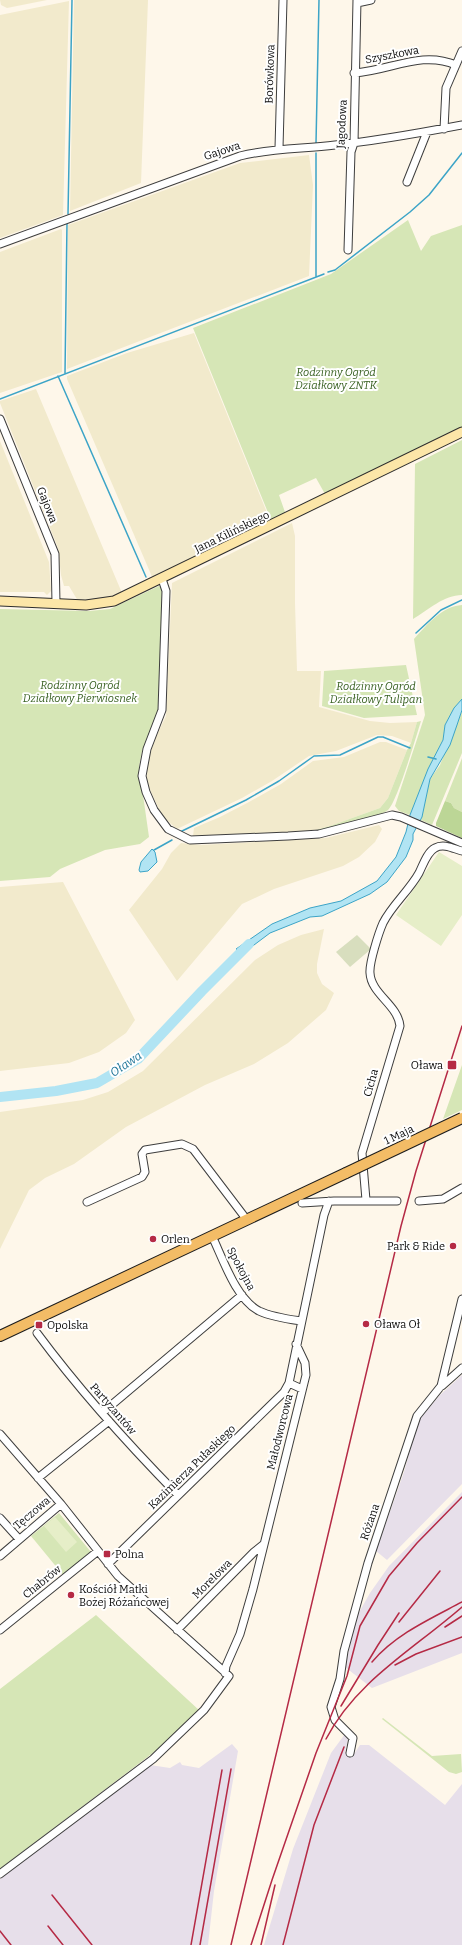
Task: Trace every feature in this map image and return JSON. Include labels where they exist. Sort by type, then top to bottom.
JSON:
[{"type":"main road","name":"1 Maja","points":[[247,1220],[462,1118]]},
{"type":"main road","points":[[0,1336],[247,1220]]},
{"type":"street","name":"Borówkowa","points":[[279,148],[283,0]]},
{"type":"street","points":[[357,2],[370,0]]},
{"type":"street","name":"Jagodowa","points":[[348,250],[351,152],[354,143],[354,73],[357,2]]},
{"type":"street","points":[[444,129],[446,88],[462,51]]},
{"type":"street","name":"Szyszkowa","points":[[354,73],[368,72],[419,59],[437,60],[456,65]]},
{"type":"street","name":"Gajowa","points":[[0,244],[228,159],[279,148],[320,147],[354,143],[462,125]]},
{"type":"street","points":[[407,182],[427,132]]},
{"type":"street","name":"Gajowa","points":[[0,419],[55,554],[56,603]]},
{"type":"street","name":"Jana Kilińskiego","points":[[0,601],[86,605],[110,602],[162,579],[462,432]]},
{"type":"street","points":[[162,579],[166,591],[162,710],[145,753],[142,776],[146,792],[154,810],[168,829],[190,840],[288,836],[329,832],[392,815],[429,828],[462,843]]},
{"type":"street","name":"Cicha","points":[[366,1200],[362,1154],[400,1024],[396,1015],[372,981],[370,972],[371,962],[383,924],[388,914],[409,889],[428,855],[435,848],[442,846],[462,851]]},
{"type":"street","points":[[86,1202],[142,1177],[145,1172],[142,1154],[145,1150],[182,1144],[193,1149],[247,1220]]},
{"type":"street","points":[[419,1201],[443,1199],[462,1188]]},
{"type":"street","points":[[302,1204],[330,1201],[397,1201]]},
{"type":"street","name":"Małodworcowa","points":[[225,1673],[226,1666],[240,1634],[302,1389],[289,1383],[324,1215],[330,1201]]},
{"type":"street","name":"Spokojna","points":[[212,1236],[242,1296],[250,1304],[263,1312],[301,1321]]},
{"type":"street","points":[[102,1414],[242,1296]]},
{"type":"street","name":"Różana","points":[[350,1753],[353,1738],[335,1720],[331,1705],[340,1681],[342,1662],[368,1562],[417,1416],[441,1386],[462,1299]]},
{"type":"street","name":"Partyzantów","points":[[38,1333],[102,1414],[140,1457],[178,1495]]},
{"type":"street","points":[[296,1344],[305,1363],[306,1375],[302,1389]]},
{"type":"street","points":[[441,1386],[462,1368]]},
{"type":"street","name":"Kazimierza Pułaskiego","points":[[108,1564],[284,1392],[289,1383]]},
{"type":"street","points":[[38,1478],[109,1421]]},
{"type":"street","points":[[0,1434],[61,1504],[120,1577],[229,1676],[204,1710],[158,1754],[0,1874]]},
{"type":"street","name":"Tęczowa","points":[[0,1556],[61,1504]]},
{"type":"street","points":[[0,1518],[19,1539]]},
{"type":"street","name":"Morelowa","points":[[177,1630],[254,1552],[264,1544]]},
{"type":"street","name":"Chabrów","points":[[0,1630],[98,1551]]},
{"type":"shaded area","points":[[0,0],[47,0],[7,8],[1,5]]},
{"type":"shaded area","points":[[74,0],[148,0],[141,183],[70,211]]},
{"type":"shaded area","points":[[69,1],[63,215],[0,238],[0,15]]},
{"type":"shaded area","points":[[309,155],[313,185],[309,276],[67,369],[68,225],[240,163]]},
{"type":"shaded area","points":[[61,229],[62,372],[0,393],[0,252]]},
{"type":"shaded area","points":[[194,333],[270,520],[153,579],[67,376],[127,353]]},
{"type":"shaded area","points":[[36,389],[122,593],[111,597],[78,601],[69,586],[64,586],[61,575],[58,548],[0,403],[0,401]]},
{"type":"shaded area","points":[[0,441],[49,562],[51,591],[47,595],[44,592],[0,592]]},
{"type":"shaded area","points":[[292,523],[295,536],[297,671],[321,671],[319,707],[370,721],[390,723],[417,722],[411,743],[392,736],[377,735],[336,751],[309,756],[272,781],[242,798],[177,829],[162,816],[147,783],[147,764],[152,745],[166,716],[172,583]]},
{"type":"shaded area","points":[[380,742],[386,742],[407,750],[388,798],[380,808],[309,832],[193,836],[194,828],[220,817],[281,784],[313,761],[344,757]]},
{"type":"shaded area","points":[[379,825],[382,829],[375,842],[359,857],[343,866],[274,889],[242,904],[177,981],[129,910],[162,869],[171,853],[181,843],[201,845],[326,838]]},
{"type":"shaded area","points":[[63,882],[135,1020],[126,1033],[99,1052],[69,1063],[0,1071],[0,887]]},
{"type":"shaded area","points":[[324,929],[317,964],[317,973],[322,984],[334,993],[326,1010],[288,1043],[254,1064],[205,1085],[126,1127],[74,1164],[45,1178],[29,1190],[0,1249],[0,1112],[83,1100],[108,1092],[143,1071],[255,960],[278,945],[301,935]]},
{"type":"shaded area","points":[[462,1375],[462,1484],[387,1560],[376,1551],[404,1472],[418,1421],[440,1395]]},
{"type":"shaded area","points":[[462,1492],[462,1653],[372,1688],[345,1667],[357,1616],[370,1593],[389,1566]]},
{"type":"shaded area","points":[[345,1734],[348,1739],[345,1752],[354,1754],[360,1745],[369,1745],[445,1805],[462,1784],[462,1945],[264,1945],[293,1849],[331,1753]]},
{"type":"shaded area","points":[[232,1744],[238,1751],[214,1891],[208,1945],[0,1945],[0,1879],[150,1765],[170,1768],[180,1762],[182,1765],[199,1768]]},
{"type":"green space","name":"Rodzinny Ogród Działkowy ZNTK","points":[[408,220],[421,251],[431,236],[462,225],[462,428],[420,450],[408,453],[327,495],[316,478],[279,495],[286,515],[271,520],[193,328],[331,274]]},
{"type":"green space","points":[[462,440],[462,595],[449,597],[430,607],[413,619],[415,464]]},
{"type":"green space","name":"Rodzinny Ogród Działkowy Pierwiosnek","points":[[159,586],[162,588],[159,709],[142,751],[139,767],[149,837],[140,844],[105,850],[60,869],[50,877],[0,881],[0,609],[89,611],[110,609]]},
{"type":"green space","points":[[462,605],[462,699],[454,708],[445,725],[443,740],[428,770],[410,815],[399,811],[395,806],[425,715],[414,639],[435,617],[448,609]]},
{"type":"green space","name":"Rodzinny Ogród Działkowy Tulipan","points":[[406,665],[417,715],[364,718],[322,706],[324,671]]},
{"type":"green space","points":[[462,710],[462,753],[432,825],[421,820],[430,779],[440,765]]},
{"type":"green space","points":[[421,721],[401,783],[392,805],[388,810],[374,817],[309,832],[380,808],[388,798],[411,743],[417,722]]},
{"type":"green space","points":[[462,758],[462,812],[454,808],[451,803],[445,801]]},
{"type":"green space","points":[[445,801],[451,803],[454,808],[462,812],[462,838],[436,826]]},
{"type":"green space","points":[[439,852],[462,866],[462,915],[441,946],[396,915]]},
{"type":"green space","points":[[357,935],[371,949],[350,967],[336,952]]},
{"type":"green space","points":[[462,1065],[462,1110],[443,1119]]},
{"type":"green space","points":[[59,1513],[91,1552],[63,1575],[31,1536]]},
{"type":"green space","points":[[55,1517],[77,1542],[66,1552],[44,1526]]},
{"type":"green space","points":[[96,1615],[200,1711],[166,1743],[0,1869],[0,1689]]},
{"type":"green space","points":[[383,1718],[432,1756],[461,1754],[462,1772],[456,1774],[449,1772],[382,1719]]},
{"type":"water","points":[[462,699],[462,710],[450,745],[430,779],[422,817],[413,834],[413,840],[406,857],[387,882],[370,894],[322,916],[310,917],[270,933],[242,954],[236,949],[272,924],[310,908],[341,901],[377,881],[396,857],[428,769],[443,740],[445,725],[454,708]]},
{"type":"water","points":[[152,849],[155,852],[157,862],[148,871],[140,872],[141,862]]},
{"type":"waterway","points":[[68,214],[72,0]]},
{"type":"waterway","points":[[316,143],[319,0]]},
{"type":"waterway","points":[[316,153],[316,277]]},
{"type":"waterway","points":[[328,272],[335,270],[410,212],[429,195],[462,153]]},
{"type":"waterway","points":[[65,373],[67,223]]},
{"type":"waterway","points":[[0,399],[324,274]]},
{"type":"waterway","points":[[58,376],[146,577]]},
{"type":"waterway","points":[[416,633],[441,610],[462,600]]},
{"type":"waterway","points":[[180,832],[246,800],[279,781],[314,756],[340,755],[378,737],[383,737],[410,748]]},
{"type":"waterway","points":[[428,757],[436,759]]},
{"type":"waterway","points":[[154,850],[172,840]]},
{"type":"waterway","name":"Oława","points":[[0,1097],[56,1091],[97,1083],[138,1059],[249,944]]},
{"type":"railway","points":[[231,1945],[401,1226],[416,1171],[462,1026]]},
{"type":"railway","points":[[251,1945],[316,1753],[347,1676],[360,1626],[389,1576],[417,1543],[462,1497]]},
{"type":"railway","points":[[399,1622],[440,1571]]},
{"type":"railway","points":[[372,1662],[381,1652],[403,1635],[462,1602]]},
{"type":"railway","points":[[326,1739],[338,1718],[370,1683],[387,1667],[462,1607]]},
{"type":"railway","points":[[341,1706],[399,1613]]},
{"type":"railway","points":[[445,1627],[462,1616]]},
{"type":"railway","points":[[395,1665],[416,1654],[462,1637]]},
{"type":"railway","points":[[283,1945],[314,1825],[344,1747]]},
{"type":"railway","points":[[200,1945],[231,1769]]},
{"type":"railway","points":[[191,1945],[222,1770]]},
{"type":"railway","points":[[261,1945],[275,1885]]},
{"type":"railway","points":[[52,1895],[92,1945]]},
{"type":"railway","points":[[48,1926],[63,1945]]},
{"type":"railway","points":[[0,1931],[11,1945]]},
{"type":"place","name":"Oława","points":[[452,1065]]},
{"type":"place","name":"Orlen","points":[[153,1239]]},
{"type":"place","name":"Park & Ride","points":[[453,1246]]},
{"type":"place","name":"Oława Oł","points":[[366,1324]]},
{"type":"place","name":"Opolska","points":[[39,1325]]},
{"type":"place","name":"Polna","points":[[107,1554]]},
{"type":"place","name":"Kościół Matki Bożej Różańcowej","points":[[71,1595]]}]
